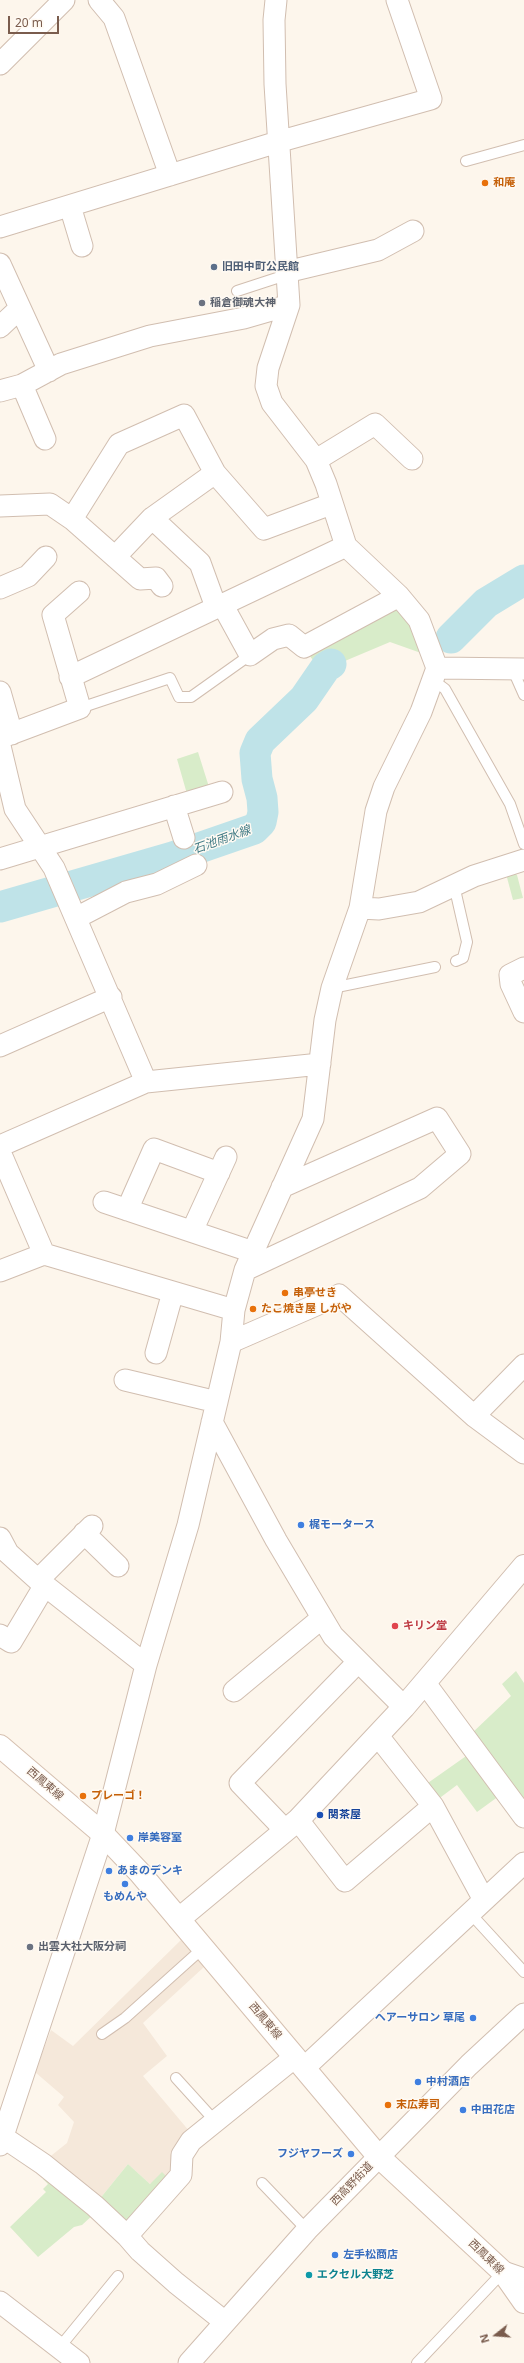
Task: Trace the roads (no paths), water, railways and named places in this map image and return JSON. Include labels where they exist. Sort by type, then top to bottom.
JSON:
[{"type":"main road","points":[[179,1919],[292,1825],[404,1707],[524,1566]]},
{"type":"main road","name":"西鳳東線","points":[[0,1746],[103,1834],[140,1873],[378,2156],[503,2272],[524,2302]]},
{"type":"street","points":[[0,64],[64,0]]},
{"type":"street","points":[[99,0],[114,18],[170,175]]},
{"type":"street","points":[[225,2322],[176,2283],[140,2251],[127,2236],[95,2206],[43,2164],[1,2141],[103,1834],[146,1665],[188,1525],[231,1342],[234,1310],[249,1261],[313,1119],[325,1020],[332,988],[360,908],[376,811],[384,786],[421,712],[435,674],[419,620],[399,596],[346,546],[331,504],[326,484],[316,460],[272,403],[266,386],[268,368],[289,305],[286,274],[281,141],[276,84],[274,20],[276,0]]},
{"type":"street","points":[[0,227],[281,141],[431,100],[397,0]]},
{"type":"street","points":[[70,206],[82,246]]},
{"type":"street","points":[[286,274],[378,250],[413,232]]},
{"type":"street","points":[[0,264],[49,371]]},
{"type":"street","points":[[0,391],[22,385],[61,364],[150,336],[244,318],[289,305]]},
{"type":"street","points":[[0,327],[19,308]]},
{"type":"street","points":[[22,385],[45,439]]},
{"type":"street","points":[[72,519],[119,444],[184,415],[215,473],[264,528],[331,504]]},
{"type":"street","points":[[316,460],[375,424],[412,459]]},
{"type":"street","points":[[115,557],[152,518],[215,473]]},
{"type":"street","points":[[0,506],[50,504],[72,519],[140,579],[156,578],[162,586]]},
{"type":"street","points":[[152,518],[200,564],[219,606],[250,655],[273,639],[289,635],[304,647],[399,596]]},
{"type":"street","points":[[70,677],[346,546]]},
{"type":"street","points":[[0,588],[28,576],[46,557]]},
{"type":"street","points":[[4,739],[80,708],[53,615],[79,592]]},
{"type":"street","points":[[435,674],[518,669]]},
{"type":"street","points":[[0,692],[4,739],[15,809],[54,868],[111,997],[146,1082]]},
{"type":"street","points":[[0,859],[222,792]]},
{"type":"street","points":[[174,806],[184,838]]},
{"type":"street","points":[[360,908],[379,909],[419,902],[474,876],[523,860]]},
{"type":"street","points":[[76,918],[126,892],[157,884],[196,865]]},
{"type":"street","points":[[524,968],[510,975],[511,984],[524,1012]]},
{"type":"street","points":[[0,1046],[111,997]]},
{"type":"street","points":[[0,1146],[146,1082],[320,1064]]},
{"type":"street","points":[[249,1261],[420,1188],[460,1154],[437,1118],[282,1187]]},
{"type":"street","points":[[127,1210],[154,1149],[222,1165],[192,1232]]},
{"type":"street","points":[[0,1152],[44,1254]]},
{"type":"street","points":[[104,1202],[192,1232],[249,1261]]},
{"type":"street","points":[[0,1271],[44,1254],[234,1310]]},
{"type":"street","points":[[156,1353],[172,1292]]},
{"type":"street","points":[[231,1342],[339,1295],[474,1416],[524,1453]]},
{"type":"street","points":[[474,1416],[524,1365]]},
{"type":"street","points":[[125,1380],[215,1412],[276,1540],[333,1636],[404,1707]]},
{"type":"street","points":[[0,1635],[11,1642],[42,1583],[88,1530],[118,1566]]},
{"type":"street","points":[[0,1538],[8,1553],[42,1583],[146,1665]]},
{"type":"street","points":[[234,1691],[322,1618]]},
{"type":"street","points":[[358,1662],[240,1783],[292,1825],[345,1881],[433,1806]]},
{"type":"street","points":[[425,1683],[524,1817]]},
{"type":"street","points":[[378,1736],[433,1806],[477,1906]]},
{"type":"street","points":[[127,2236],[181,2175],[182,2155],[191,2141],[215,2121],[299,2062],[524,1863]]},
{"type":"street","name":"西高野街道","points":[[188,2363],[307,2230],[378,2156],[469,2065],[524,2014]]},
{"type":"street","points":[[503,2272],[524,2279]]},
{"type":"street","points":[[0,2302],[79,2363]]},
{"type":"lane","points":[[466,162],[524,145]]},
{"type":"lane","points":[[237,291],[286,274]]},
{"type":"lane","points":[[80,708],[170,678],[180,697],[191,697],[250,655]]},
{"type":"lane","points":[[518,669],[524,694]]},
{"type":"lane","points":[[435,674],[510,804],[523,860]]},
{"type":"lane","points":[[454,885],[467,942],[463,958],[456,960]]},
{"type":"lane","points":[[332,988],[435,967]]},
{"type":"lane","points":[[477,1906],[524,1972]]},
{"type":"lane","points":[[102,2034],[125,2018],[203,1948]]},
{"type":"lane","points":[[176,2078],[215,2121]]},
{"type":"lane","points":[[262,2183],[307,2230]]},
{"type":"lane","points":[[417,2363],[503,2272]]},
{"type":"lane","points":[[59,2348],[118,2276]]},
{"type":"waterway","name":"石池雨水線","points":[[451,638],[486,603],[524,580]]},
{"type":"waterway","name":"石池雨水線","points":[[0,907],[173,857],[254,829],[261,822],[263,812],[262,798],[257,779],[255,753],[260,741],[304,699],[326,667],[331,664]]},
{"type":"place","name":"和庵","points":[[485,183]]},
{"type":"place","name":"旧田中町公民館","points":[[214,267]]},
{"type":"place","name":"稲倉御魂大神","points":[[202,303]]},
{"type":"place","name":"串亭せき","points":[[285,1293]]},
{"type":"place","name":"たこ焼き屋 しがや","points":[[253,1309]]},
{"type":"place","name":"梶モータース","points":[[301,1525]]},
{"type":"place","name":"キリン堂","points":[[395,1626]]},
{"type":"place","name":"プレーゴ！","points":[[83,1796]]},
{"type":"place","name":"関茶屋","points":[[320,1815]]},
{"type":"place","name":"岸美容室","points":[[130,1838]]},
{"type":"place","name":"あまのデンキ","points":[[109,1871]]},
{"type":"place","name":"もめんや","points":[[125,1884]]},
{"type":"place","name":"出雲大社大阪分祠","points":[[30,1947]]},
{"type":"place","name":"ヘアーサロン 草尾","points":[[473,2018]]},
{"type":"place","name":"中村酒店","points":[[418,2082]]},
{"type":"place","name":"末広寿司","points":[[388,2105]]},
{"type":"place","name":"中田花店","points":[[463,2110]]},
{"type":"place","name":"フジヤフーズ","points":[[351,2154]]},
{"type":"place","name":"左手松商店","points":[[335,2255]]},
{"type":"place","name":"エクセル大野芝","points":[[309,2275]]}]
